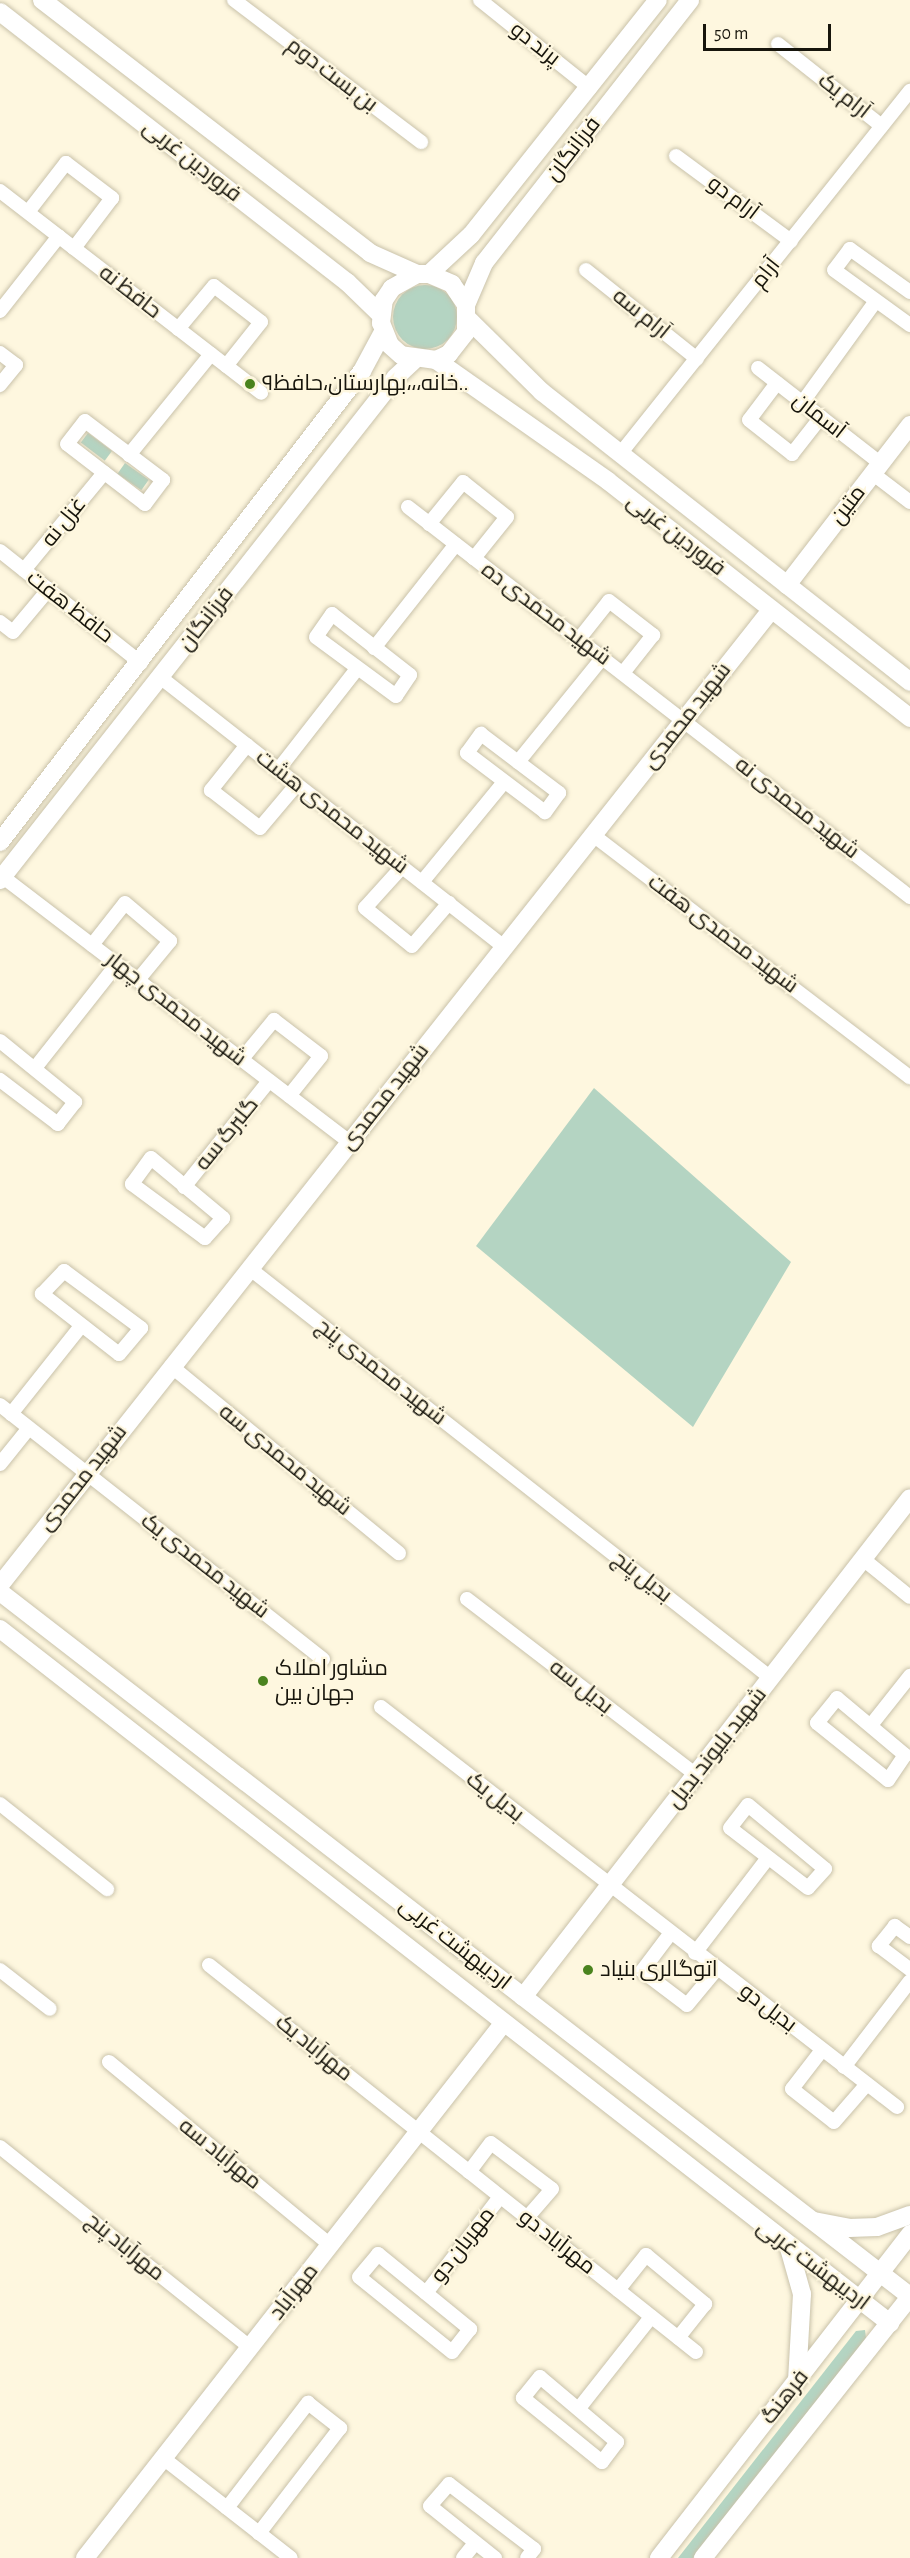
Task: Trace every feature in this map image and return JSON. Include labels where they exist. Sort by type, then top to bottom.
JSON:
[{"type":"main road","name":"فروردین غربی","points":[[42,0],[370,253],[423,274]]},
{"type":"main road","name":"فرزانگان","points":[[423,274],[471,235],[658,0]]},
{"type":"main road","name":"فرزانگان","points":[[467,312],[484,262],[690,0]]},
{"type":"main road","name":"فروردین غربی","points":[[0,12],[347,282],[382,323]]},
{"type":"main road","points":[[423,274],[452,284],[467,312],[459,345],[436,360],[414,360],[395,350],[382,323],[392,288],[423,274]]},
{"type":"main road","name":"فروردین غربی","points":[[467,312],[542,392],[910,682]]},
{"type":"main road","name":"فرزانگان","points":[[0,842],[141,663],[362,371],[382,323]]},
{"type":"main road","name":"فرزانگان","points":[[1,878],[396,377],[414,360]]},
{"type":"main road","name":"فروردین غربی","points":[[436,360],[608,482],[910,718]]},
{"type":"main road","name":"متین","points":[[787,585],[910,425]]},
{"type":"main road","name":"شهید محمدی","points":[[0,1585],[771,610]]},
{"type":"main road","name":"شهید بلیوند بدیل","points":[[523,1997],[910,1498]]},
{"type":"main road","name":"اردیبهشت غربی","points":[[0,1592],[910,2296]]},
{"type":"main road","name":"اردیبهشت غربی","points":[[0,1629],[502,2025],[890,2323]]},
{"type":"main road","points":[[240,1818],[259,1793]]},
{"type":"main road","name":"مهرآباد","points":[[86,2558],[502,2025]]},
{"type":"main road","points":[[809,2220],[849,2228],[877,2227],[910,2215]]},
{"type":"main road","name":"فرهنگ","points":[[659,2558],[910,2234]]},
{"type":"main road","points":[[788,2246],[802,2294],[797,2382]]},
{"type":"main road","name":"فرهنگ","points":[[703,2558],[910,2296]]},
{"type":"street","name":"پرند دو","points":[[480,0],[590,88]]},
{"type":"street","name":"بن بست دوم","points":[[242,2],[421,142]]},
{"type":"street","name":"آرام یک","points":[[778,44],[882,126]]},
{"type":"street","name":"آرام","points":[[620,454],[910,91]]},
{"type":"street","name":"آرام دو","points":[[676,156],[791,241]]},
{"type":"street","points":[[28,212],[66,163],[112,198],[74,248]]},
{"type":"street","name":"حافظ نه","points":[[0,191],[261,393]]},
{"type":"street","points":[[0,311],[59,236]]},
{"type":"street","points":[[910,292],[850,249],[834,270],[875,302],[910,325]]},
{"type":"street","name":"آرام سه","points":[[586,270],[696,359]]},
{"type":"street","points":[[178,329],[214,286],[261,322],[226,366]]},
{"type":"street","points":[[802,403],[875,302]]},
{"type":"street","points":[[0,353],[16,365],[0,385]]},
{"type":"street","points":[[129,454],[211,354]]},
{"type":"street","name":"آسمان","points":[[758,369],[820,417],[910,502]]},
{"type":"street","points":[[777,383],[749,420],[792,454],[820,417]]},
{"type":"street","points":[[85,421],[163,480],[145,504],[104,473],[67,444],[85,421]]},
{"type":"street","name":"غزل نه","points":[[24,570],[104,473]]},
{"type":"street","points":[[429,524],[463,482],[507,517],[474,558]]},
{"type":"street","name":"شهید محمدی ده","points":[[408,507],[684,720]]},
{"type":"street","points":[[374,648],[456,544]]},
{"type":"street","name":"حافظ هفت","points":[[1,554],[141,663]]},
{"type":"street","points":[[0,622],[13,632],[49,590]]},
{"type":"street","points":[[579,639],[609,601],[653,635],[623,673]]},
{"type":"street","points":[[332,614],[410,679],[394,696],[357,669],[315,633],[332,614]]},
{"type":"street","points":[[518,762],[603,657]]},
{"type":"street","points":[[278,770],[357,669]]},
{"type":"street","name":"شهید محمدی هشت","points":[[160,677],[504,947]]},
{"type":"street","name":"شهید محمدی نه","points":[[684,720],[910,897]]},
{"type":"street","points":[[482,734],[559,795],[543,813],[504,782],[467,751],[482,734]]},
{"type":"street","points":[[247,745],[211,790],[260,828],[297,784]]},
{"type":"street","points":[[422,882],[504,782]]},
{"type":"street","name":"شهید محمدی هفت","points":[[593,835],[910,1077]]},
{"type":"street","points":[[402,867],[365,909],[412,946],[449,903]]},
{"type":"street","name":"شهید محمدی چهار","points":[[1,878],[349,1142]]},
{"type":"street","points":[[92,945],[125,903],[170,941],[138,980]]},
{"type":"street","points":[[35,1068],[117,964]]},
{"type":"street","points":[[242,1060],[274,1020],[321,1056],[289,1096]]},
{"type":"street","points":[[0,1041],[75,1102],[58,1124],[0,1080]]},
{"type":"street","name":"گلبرگ سه","points":[[184,1187],[269,1081]]},
{"type":"street","points":[[152,1158],[184,1187],[223,1218],[205,1238],[132,1184],[152,1158]]},
{"type":"street","name":"شهید محمدی پنج","points":[[249,1268],[514,1477]]},
{"type":"street","points":[[64,1270],[141,1328],[119,1354],[81,1326],[42,1294],[64,1270]]},
{"type":"street","points":[[5,1410],[81,1326]]},
{"type":"street","name":"شهید محمدی سه","points":[[171,1366],[399,1554]]},
{"type":"street","name":"شهید محمدی یک","points":[[5,1410],[323,1659]]},
{"type":"street","points":[[0,1464],[29,1428]]},
{"type":"street","name":"بدیل پنج","points":[[514,1477],[771,1678]]},
{"type":"street","points":[[863,1559],[910,1597]]},
{"type":"street","name":"بدیل سه","points":[[467,1599],[696,1775]]},
{"type":"street","points":[[871,1725],[910,1676]]},
{"type":"street","points":[[837,1698],[871,1725],[905,1755],[888,1780],[817,1723],[837,1698]]},
{"type":"street","name":"بدیل یک","points":[[381,1707],[609,1887]]},
{"type":"street","points":[[0,1804],[107,1889]]},
{"type":"street","points":[[748,1805],[825,1869],[808,1888],[767,1859],[730,1828],[748,1805]]},
{"type":"street","points":[[695,1953],[767,1859]]},
{"type":"street","name":"بدیل دو","points":[[609,1887],[897,2107]]},
{"type":"street","points":[[910,1937],[896,1926],[879,1946],[910,1970]]},
{"type":"street","points":[[670,1934],[642,1971],[687,2004],[717,1969]]},
{"type":"street","name":"مهرآباد یک","points":[[209,1965],[419,2132]]},
{"type":"street","points":[[0,1970],[50,2009]]},
{"type":"street","points":[[844,2067],[910,1981]]},
{"type":"street","points":[[822,2049],[792,2089],[834,2122],[867,2084]]},
{"type":"street","name":"مهرآباد سه","points":[[109,2062],[330,2245]]},
{"type":"street","name":"مهرآباد دو","points":[[419,2132],[696,2352]]},
{"type":"street","points":[[469,2172],[491,2143],[552,2189],[527,2218]]},
{"type":"street","name":"مهرآباد پنج","points":[[0,2147],[250,2347]]},
{"type":"street","name":"مهربان دو","points":[[426,2293],[500,2197]]},
{"type":"street","points":[[378,2254],[426,2293],[470,2329],[452,2352],[359,2277],[378,2254]]},
{"type":"street","points":[[618,2290],[646,2255],[705,2304],[678,2338]]},
{"type":"street","points":[[580,2407],[651,2317]]},
{"type":"street","points":[[540,2378],[580,2407],[617,2442],[602,2462],[523,2398],[540,2378]]},
{"type":"street","points":[[227,2508],[308,2403],[340,2428],[259,2533]]},
{"type":"street","points":[[164,2458],[291,2558]]},
{"type":"street","points":[[495,2558],[430,2506],[448,2484],[534,2549],[527,2558]]},
{"type":"street","points":[[463,2558],[475,2543]]},
{"type":"green space","points":[[425,285],[443,291],[451,299],[457,317],[451,335],[443,343],[425,349],[407,343],[399,335],[393,317],[399,299],[407,291]]},
{"type":"green space","points":[[88,433],[112,451],[105,461],[81,443]]},
{"type":"green space","points":[[125,463],[149,480],[141,490],[118,474]]},
{"type":"green space","points":[[594,1088],[791,1262],[693,1427],[476,1246]]},
{"type":"green space","points":[[865,2330],[866,2338],[693,2558],[678,2558],[856,2331]]},
{"type":"place","name":"خانه،،،بهارستان،حافظ۹..","points":[[250,384]]},
{"type":"place","name":"مشاور املاک جهان بین","points":[[263,1681]]},
{"type":"place","name":"اتوگالری بنیاد","points":[[588,1970]]}]
